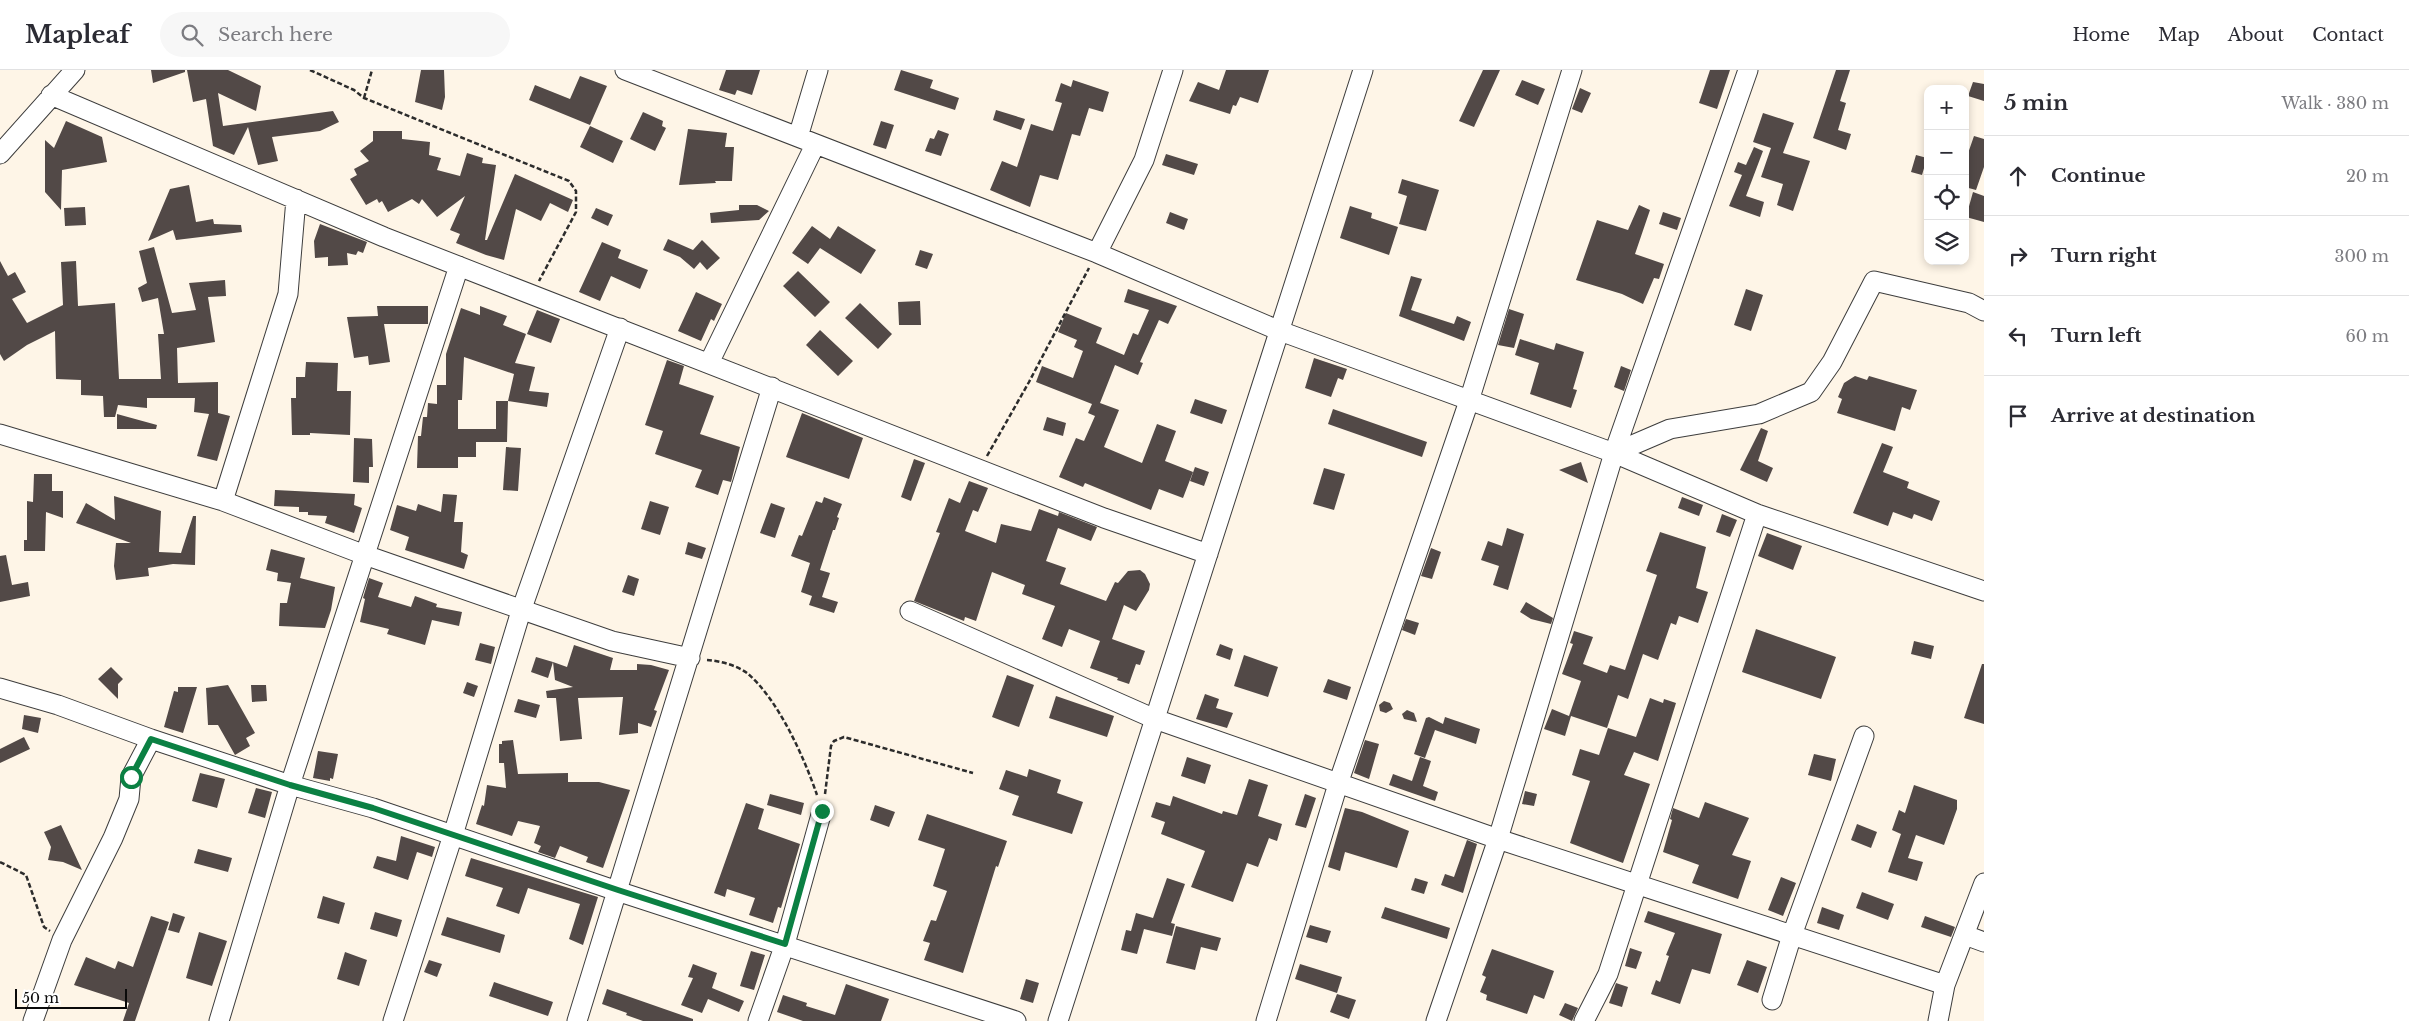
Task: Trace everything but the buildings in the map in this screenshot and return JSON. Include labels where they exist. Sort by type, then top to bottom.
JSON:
[{"type":"street","points":[[709,363],[806,141],[818,70]]},
{"type":"street","points":[[1097,253],[1144,160],[1173,70]]},
{"type":"street","points":[[1058,1021],[1363,70]]},
{"type":"street","points":[[1266,1021],[1338,784],[1469,401],[1572,70]]},
{"type":"street","points":[[1436,1021],[1498,839],[1614,453],[1748,70]]},
{"type":"street","points":[[0,154],[72,71]]},
{"type":"street","points":[[634,72],[806,141],[1097,253],[1280,330],[1614,453],[1757,514],[1984,591]]},
{"type":"street","points":[[51,95],[459,266],[1104,518],[1208,554]]},
{"type":"street","points":[[223,501],[288,294],[296,199]]},
{"type":"street","points":[[219,1021],[290,785],[459,266]]},
{"type":"street","points":[[1614,453],[1670,429],[1759,414],[1811,392],[1832,362],[1874,281],[1969,304],[1984,311]]},
{"type":"street","points":[[393,1021],[453,835],[521,611],[620,328]]},
{"type":"street","points":[[577,1021],[772,387]]},
{"type":"street","points":[[0,434],[223,501],[365,555],[521,611],[612,641],[690,658]]},
{"type":"street","points":[[1584,1021],[1608,974],[1757,514]]},
{"type":"street","points":[[910,611],[1155,719],[1498,839],[1945,985]]},
{"type":"street","points":[[0,688],[58,704],[151,739],[290,785],[373,808],[1016,1021]]},
{"type":"street","points":[[1772,1000],[1792,935],[1864,736]]},
{"type":"street","points":[[33,1021],[62,940],[113,838],[129,799],[131,777],[151,739]]},
{"type":"street","points":[[758,1021],[785,944],[822,811]]},
{"type":"street","points":[[1938,1021],[1945,985],[1984,883]]},
{"type":"street","points":[[1965,936],[1984,942]]},
{"type":"path","points":[[310,70],[354,90],[364,98],[568,180],[573,186],[577,198],[576,212],[531,294]]},
{"type":"path","points":[[364,98],[372,70]]},
{"type":"path","points":[[980,468],[1029,382],[1097,253]]},
{"type":"path","points":[[690,658],[718,661],[746,672],[765,693],[798,747],[822,811]]},
{"type":"path","points":[[822,811],[831,746],[839,738],[851,738],[973,773]]},
{"type":"path","points":[[0,862],[26,875],[44,927],[62,940]]},
{"type":"route","points":[[131,777],[151,739],[290,785],[373,808],[785,944],[822,811]]}]
